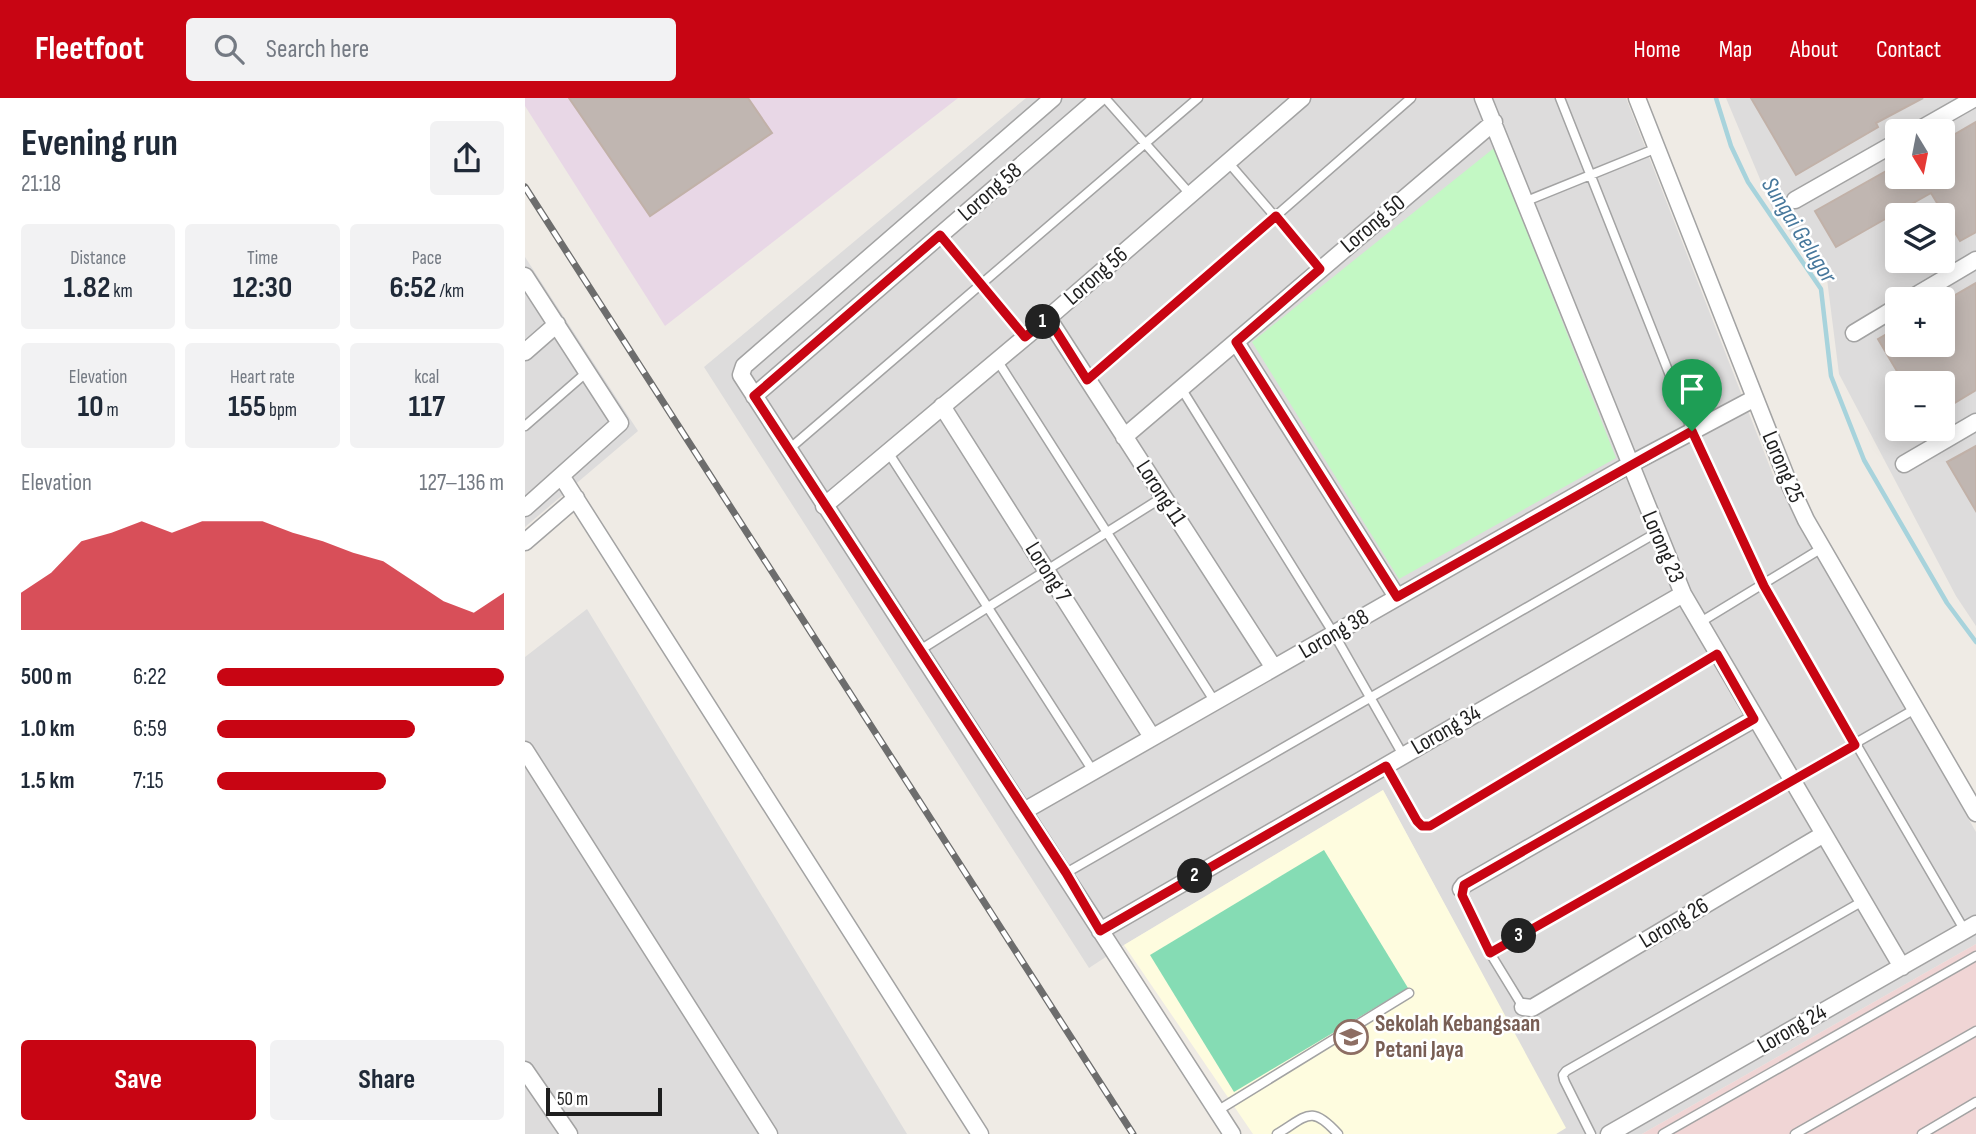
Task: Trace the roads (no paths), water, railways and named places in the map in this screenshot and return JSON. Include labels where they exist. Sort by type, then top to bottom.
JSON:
[{"type":"street","points":[[1053,98],[744,366],[741,375],[1066,873],[1100,931],[1232,1134]]},
{"type":"street","name":"Lorong 58","points":[[754,396],[1099,98]]},
{"type":"street","name":"Lorong 56","points":[[824,506],[1048,318],[1302,98]]},
{"type":"street","name":"Lorong 23","points":[[1483,98],[1656,533],[1683,594],[1902,967]]},
{"type":"street","name":"Lorong 25","points":[[1637,98],[1787,479],[1822,548],[1976,813]]},
{"type":"street","points":[[1938,119],[1975,98]]},
{"type":"street","name":"Lorong 50","points":[[1125,437],[1494,121]]},
{"type":"street","points":[[1795,200],[1885,149]]},
{"type":"street","points":[[1930,287],[1976,260]]},
{"type":"street","points":[[525,276],[620,423],[525,508]]},
{"type":"street","points":[[1854,333],[1885,314]]},
{"type":"street","name":"Lorong 11","points":[[1048,318],[1274,668]]},
{"type":"street","points":[[525,352],[557,324]]},
{"type":"street","points":[[1236,342],[1397,597]]},
{"type":"street","name":"Lorong 38","points":[[1024,811],[1629,465],[1755,398]]},
{"type":"street","name":"Lorong 7","points":[[943,407],[1152,737]]},
{"type":"street","points":[[1905,464],[1976,422]]},
{"type":"street","points":[[562,477],[980,1134]]},
{"type":"street","points":[[525,542],[576,498]]},
{"type":"street","name":"Lorong 34","points":[[1100,931],[1683,594]]},
{"type":"street","points":[[1461,889],[1754,719]]},
{"type":"street","points":[[525,750],[769,1134]]},
{"type":"street","name":"Lorong 26","points":[[1523,1007],[1532,1008],[1824,834]]},
{"type":"street","name":"Lorong 24","points":[[1608,1134],[1970,928]]},
{"type":"street","points":[[525,1070],[569,1134]]},
{"type":"lane","points":[[1105,98],[1190,194]]},
{"type":"lane","points":[[789,450],[1198,98]]},
{"type":"lane","points":[[1087,380],[1411,98]]},
{"type":"lane","points":[[1560,98],[1692,431],[1764,586],[1855,745],[1970,928]]},
{"type":"lane","points":[[1524,202],[1657,148]]},
{"type":"lane","points":[[1228,162],[1320,269]]},
{"type":"lane","points":[[940,235],[1025,337]]},
{"type":"lane","points":[[997,360],[1215,702]]},
{"type":"lane","points":[[525,426],[587,372]]},
{"type":"lane","points":[[1181,388],[1334,634],[1403,755]]},
{"type":"lane","points":[[888,452],[1093,771]]},
{"type":"lane","points":[[919,650],[1163,497]]},
{"type":"lane","points":[[1066,873],[1656,533]]},
{"type":"lane","points":[[1699,623],[1764,586],[1822,548]]},
{"type":"lane","points":[[1386,766],[1417,821],[1422,826],[1430,826],[1717,654]]},
{"type":"lane","points":[[1490,953],[1793,782],[1915,709]]},
{"type":"lane","points":[[1461,889],[1490,953],[1523,1007]]},
{"type":"lane","points":[[1591,1134],[1564,1080],[1566,1071],[1863,901]]},
{"type":"lane","name":"Lorong 24","points":[[1663,1134],[1976,956]]},
{"type":"lane","points":[[1217,1111],[1409,993]]},
{"type":"lane","points":[[1795,1134],[1976,1031]]},
{"type":"lane","points":[[1922,1134],[1976,1102]]},
{"type":"lane","points":[[1277,1134],[1308,1115],[1321,1116],[1338,1134]]},
{"type":"waterway","name":"Sungai Gelugor","points":[[1716,98],[1731,146],[1748,182],[1821,289],[1831,376],[1864,460],[1947,603],[1976,642]]},
{"type":"railway","points":[[525,187],[1133,1134]]},
{"type":"place","name":"Sekolah Kebangsaan Petani Jaya","points":[[1351,1037]]}]
